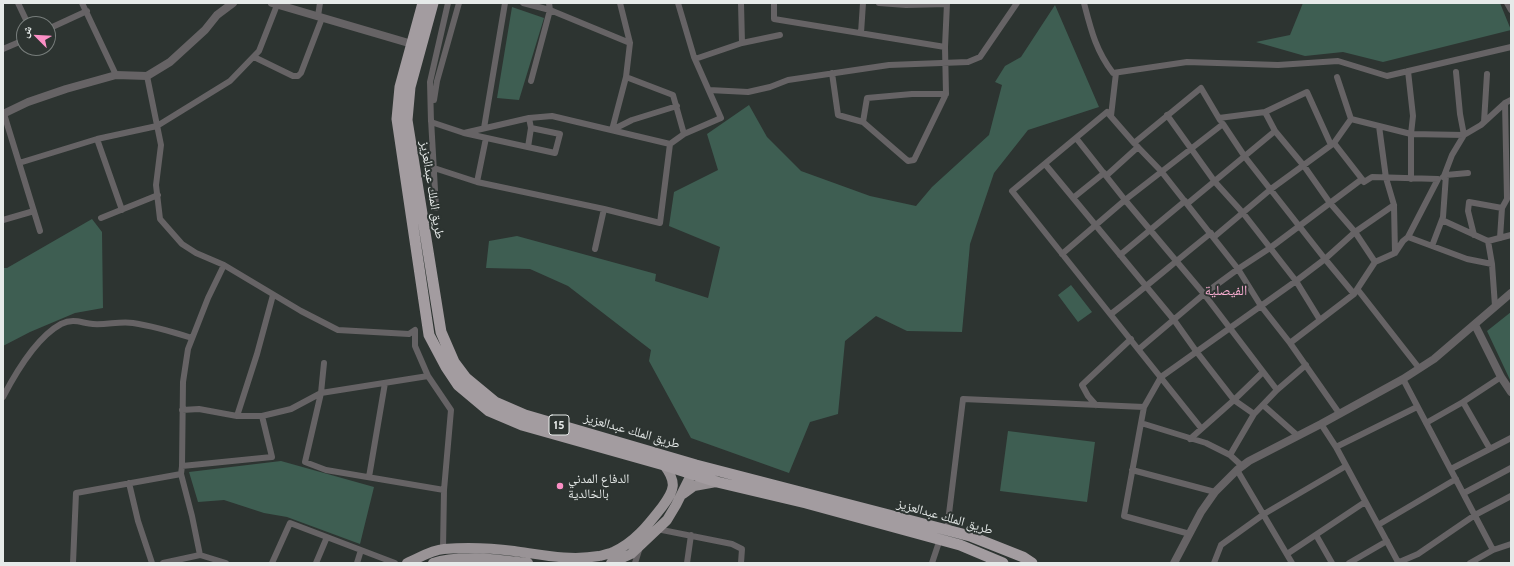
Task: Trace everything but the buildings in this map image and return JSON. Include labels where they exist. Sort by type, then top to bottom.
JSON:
[{"type":"highway","name":"طريق الملك عبدالعزيز","points":[[423,3],[400,87],[397,119],[430,335],[446,367],[458,385],[489,411],[522,425],[664,465],[690,468],[717,482],[806,503],[940,539],[960,545],[1003,563]]},
{"type":"highway","name":"طريق الملك عبدالعزيز","points":[[432,3],[410,87],[407,120],[441,332],[454,362],[466,378],[495,402],[525,415],[690,468],[970,536],[1023,557],[1032,563]]},
{"type":"main road","points":[[664,465],[673,478],[676,495]]},
{"type":"main road","points":[[611,563],[631,554],[667,520],[676,495],[690,468]]},
{"type":"main road","points":[[408,563],[443,549],[490,549],[574,558],[593,557],[612,553],[628,544],[646,527],[666,502],[676,495],[685,492],[694,486],[717,482]]},
{"type":"main road","points":[[434,563],[448,560],[479,559],[528,563]]},
{"type":"street","points":[[18,3],[24,16]]},
{"type":"street","points":[[82,3],[116,75]]},
{"type":"street","points":[[254,57],[293,76],[298,76],[301,73],[320,17],[320,3]]},
{"type":"street","points":[[436,208],[430,82],[448,3]]},
{"type":"street","points":[[431,122],[437,81],[459,3]]},
{"type":"street","points":[[484,128],[505,3]]},
{"type":"street","points":[[523,3],[550,10],[630,43]]},
{"type":"street","points":[[531,81],[550,10],[548,3]]},
{"type":"street","points":[[612,130],[626,77],[630,43],[620,3]]},
{"type":"street","points":[[434,168],[477,182],[604,209],[660,223],[670,144],[684,134],[721,118],[696,60],[678,3]]},
{"type":"street","points":[[741,3],[742,43]]},
{"type":"street","points":[[774,3],[774,19],[945,47]]},
{"type":"street","points":[[861,33],[863,3]]},
{"type":"street","points":[[832,73],[838,116],[864,122],[908,161],[914,160],[946,94],[945,47],[947,3],[879,3]]},
{"type":"street","points":[[709,90],[748,92],[770,87],[788,80],[889,65],[968,62],[980,57],[1017,3]]},
{"type":"street","points":[[1084,3],[1092,36],[1103,60],[1113,74],[1187,62],[1278,64],[1338,61],[1387,76],[1511,47]]},
{"type":"street","points":[[1507,3],[1511,10]]},
{"type":"street","points":[[40,231],[3,114],[28,102],[66,89],[116,75],[147,76],[170,62],[205,30],[227,4]]},
{"type":"street","points":[[19,163],[97,139],[157,126],[230,81],[259,51],[275,4],[412,44]]},
{"type":"street","points":[[56,25],[86,11]]},
{"type":"street","points":[[696,60],[742,43],[780,35]]},
{"type":"street","points":[[3,49],[16,43]]},
{"type":"street","points":[[1408,72],[1413,116],[1411,134],[1411,179]]},
{"type":"street","points":[[1456,72],[1460,114],[1464,135]]},
{"type":"street","points":[[1111,116],[1116,73]]},
{"type":"street","points":[[1484,122],[1486,74]]},
{"type":"street","points":[[147,76],[161,145],[156,185],[160,218],[182,244],[196,253],[224,265],[301,311],[338,330],[409,334],[415,330],[427,317]]},
{"type":"street","points":[[626,77],[674,95],[684,134]]},
{"type":"street","points":[[1337,77],[1351,119]]},
{"type":"street","points":[[1073,198],[1105,175],[1167,115],[1201,88],[1245,157],[1300,225],[1325,259],[1356,292],[1419,368]]},
{"type":"street","points":[[1219,118],[1265,112],[1307,92],[1333,144],[1364,182],[1372,177],[1411,179],[1443,177],[1468,173]]},
{"type":"street","points":[[864,122],[867,98],[912,94],[946,94]]},
{"type":"street","points":[[1290,343],[1356,292],[1375,262],[1395,253],[1403,241],[1408,237],[1443,177],[1452,155],[1464,135],[1484,122],[1508,101]]},
{"type":"street","points":[[1500,238],[1502,208],[1509,198],[1508,101]]},
{"type":"street","points":[[612,130],[632,120],[677,106]]},
{"type":"street","points":[[1201,428],[1012,191],[1107,112],[1161,171],[1212,235],[1238,269],[1261,306],[1290,343],[1339,413]]},
{"type":"street","points":[[1265,112],[1275,131],[1304,166],[1330,203],[1355,232],[1375,262]]},
{"type":"street","points":[[1167,115],[1214,182],[1243,212],[1296,281],[1320,320]]},
{"type":"street","points":[[464,133],[529,118],[552,116],[670,144]]},
{"type":"street","points":[[528,147],[531,128],[529,118]]},
{"type":"street","points":[[1351,119],[1411,134],[1464,135]]},
{"type":"street","points":[[1111,314],[1176,261],[1333,144],[1351,119]]},
{"type":"street","points":[[431,122],[464,133],[555,153],[560,134],[531,128]]},
{"type":"street","points":[[1062,254],[1125,200],[1223,124]]},
{"type":"street","points":[[1380,126],[1386,178],[1394,205],[1395,253]]},
{"type":"street","points":[[1120,255],[1186,202],[1214,182],[1275,131]]},
{"type":"street","points":[[477,182],[486,138]]},
{"type":"street","points":[[1076,138],[1125,200],[1204,294],[1277,390]]},
{"type":"street","points":[[97,139],[122,210]]},
{"type":"street","points":[[1045,164],[1174,320],[1234,400],[1254,414]]},
{"type":"street","points":[[1432,246],[1442,220],[1443,177]]},
{"type":"street","points":[[1139,349],[1204,294],[1270,248],[1362,179]]},
{"type":"street","points":[[102,218],[158,195]]},
{"type":"street","points":[[1474,235],[1468,211],[1469,202],[1502,208]]},
{"type":"street","points":[[1190,534],[1124,516],[1144,407],[1161,377],[1296,281],[1325,259],[1355,232],[1394,205]]},
{"type":"street","points":[[595,249],[604,209]]},
{"type":"street","points":[[3,220],[34,211]]},
{"type":"street","points":[[1442,220],[1488,241],[1511,235]]},
{"type":"street","points":[[1408,237],[1467,259],[1492,264]]},
{"type":"street","points":[[1488,241],[1492,264],[1495,306]]},
{"type":"street","points":[[200,555],[181,474],[184,375],[188,348],[208,298],[224,265]]},
{"type":"street","points":[[1177,560],[1201,512],[1215,492],[1240,468],[1249,461],[1403,379],[1434,359],[1511,293]]},
{"type":"street","points":[[237,416],[257,354],[273,295]]},
{"type":"street","points":[[3,398],[29,355],[46,335],[61,324],[75,320],[93,324],[132,323],[192,338]]},
{"type":"street","points":[[1475,324],[1501,377],[1511,392]]},
{"type":"street","points":[[415,330],[415,346],[428,376],[451,410],[444,490],[443,549]]},
{"type":"street","points":[[1096,405],[1088,396],[1082,385],[1131,339]]},
{"type":"street","points":[[324,363],[321,393],[305,462],[326,470],[444,490]]},
{"type":"street","points":[[1230,455],[1254,414],[1277,390],[1306,365]]},
{"type":"street","points":[[1190,439],[1263,372]]},
{"type":"street","points":[[182,410],[199,409],[237,416],[262,416],[291,409],[321,393],[428,376]]},
{"type":"street","points":[[1426,423],[1463,402],[1501,377]]},
{"type":"street","points":[[1403,379],[1493,550]]},
{"type":"street","points":[[369,477],[385,383]]},
{"type":"street","points":[[947,530],[963,399],[1144,407]]},
{"type":"street","points":[[1463,402],[1490,449]]},
{"type":"street","points":[[1263,404],[1298,436]]},
{"type":"street","points":[[1336,447],[1417,407]]},
{"type":"street","points":[[182,466],[272,457],[262,416]]},
{"type":"street","points":[[1141,423],[1206,443],[1230,455],[1240,468],[1292,563]]},
{"type":"street","points":[[1321,424],[1336,447],[1387,541],[1397,563],[1418,554],[1475,515],[1511,496]]},
{"type":"street","points":[[1451,469],[1511,438]]},
{"type":"street","points":[[1214,563],[1221,545],[1264,514],[1346,466]]},
{"type":"street","points":[[1464,493],[1511,468]]},
{"type":"street","points":[[1132,470],[1215,492]]},
{"type":"street","points":[[73,563],[76,493],[181,474]]},
{"type":"street","points":[[1378,524],[1456,479]]},
{"type":"street","points":[[129,483],[138,521],[152,563]]},
{"type":"street","points":[[1287,554],[1366,502]]},
{"type":"street","points":[[272,563],[290,523],[395,563]]},
{"type":"street","points":[[657,529],[732,544],[742,549],[741,563]]},
{"type":"street","points":[[686,563],[691,535]]},
{"type":"street","points":[[1316,535],[1332,563]]},
{"type":"street","points":[[316,563],[327,537]]},
{"type":"street","points":[[932,563],[940,539]]},
{"type":"street","points":[[1349,563],[1387,541]]},
{"type":"street","points":[[1470,563],[1493,550],[1511,544]]},
{"type":"street","points":[[635,563],[640,546]]},
{"type":"street","points":[[357,563],[361,550]]},
{"type":"street","points":[[163,563],[200,555],[226,563]]},
{"type":"green space","points":[[1303,3],[1500,3],[1511,30],[1383,62],[1343,52],[1305,56],[1256,42],[1290,35]]},
{"type":"green space","points":[[1055,5],[1099,107],[1028,130],[994,173],[970,244],[962,332],[907,331],[876,316],[845,341],[838,414],[810,422],[789,473],[691,438],[649,361],[651,350],[568,286],[530,269],[486,268],[489,241],[517,236],[656,274],[655,281],[708,298],[720,247],[669,226],[674,192],[718,170],[707,134],[749,105],[767,137],[801,171],[870,196],[916,206],[932,187],[989,135],[1002,85],[995,82],[1005,66],[1021,57]]},
{"type":"green space","points":[[512,7],[544,18],[519,100],[497,98]]},
{"type":"green space","points":[[92,219],[102,232],[103,308],[75,313],[30,332],[3,346],[3,268],[7,268]]},
{"type":"green space","points":[[1071,285],[1092,312],[1078,322],[1058,295]]},
{"type":"green space","points":[[1511,312],[1511,382],[1487,331]]},
{"type":"green space","points":[[1008,431],[1095,442],[1087,502],[1000,491]]},
{"type":"green space","points":[[281,461],[374,487],[360,544],[287,517],[264,513],[224,500],[198,502],[189,472]]},
{"type":"place","name":"الدفاع المدني بالخالدية","points":[[560,486]]},
{"type":"district","name":"الفيصلية","points":[[1226,291]]}]
